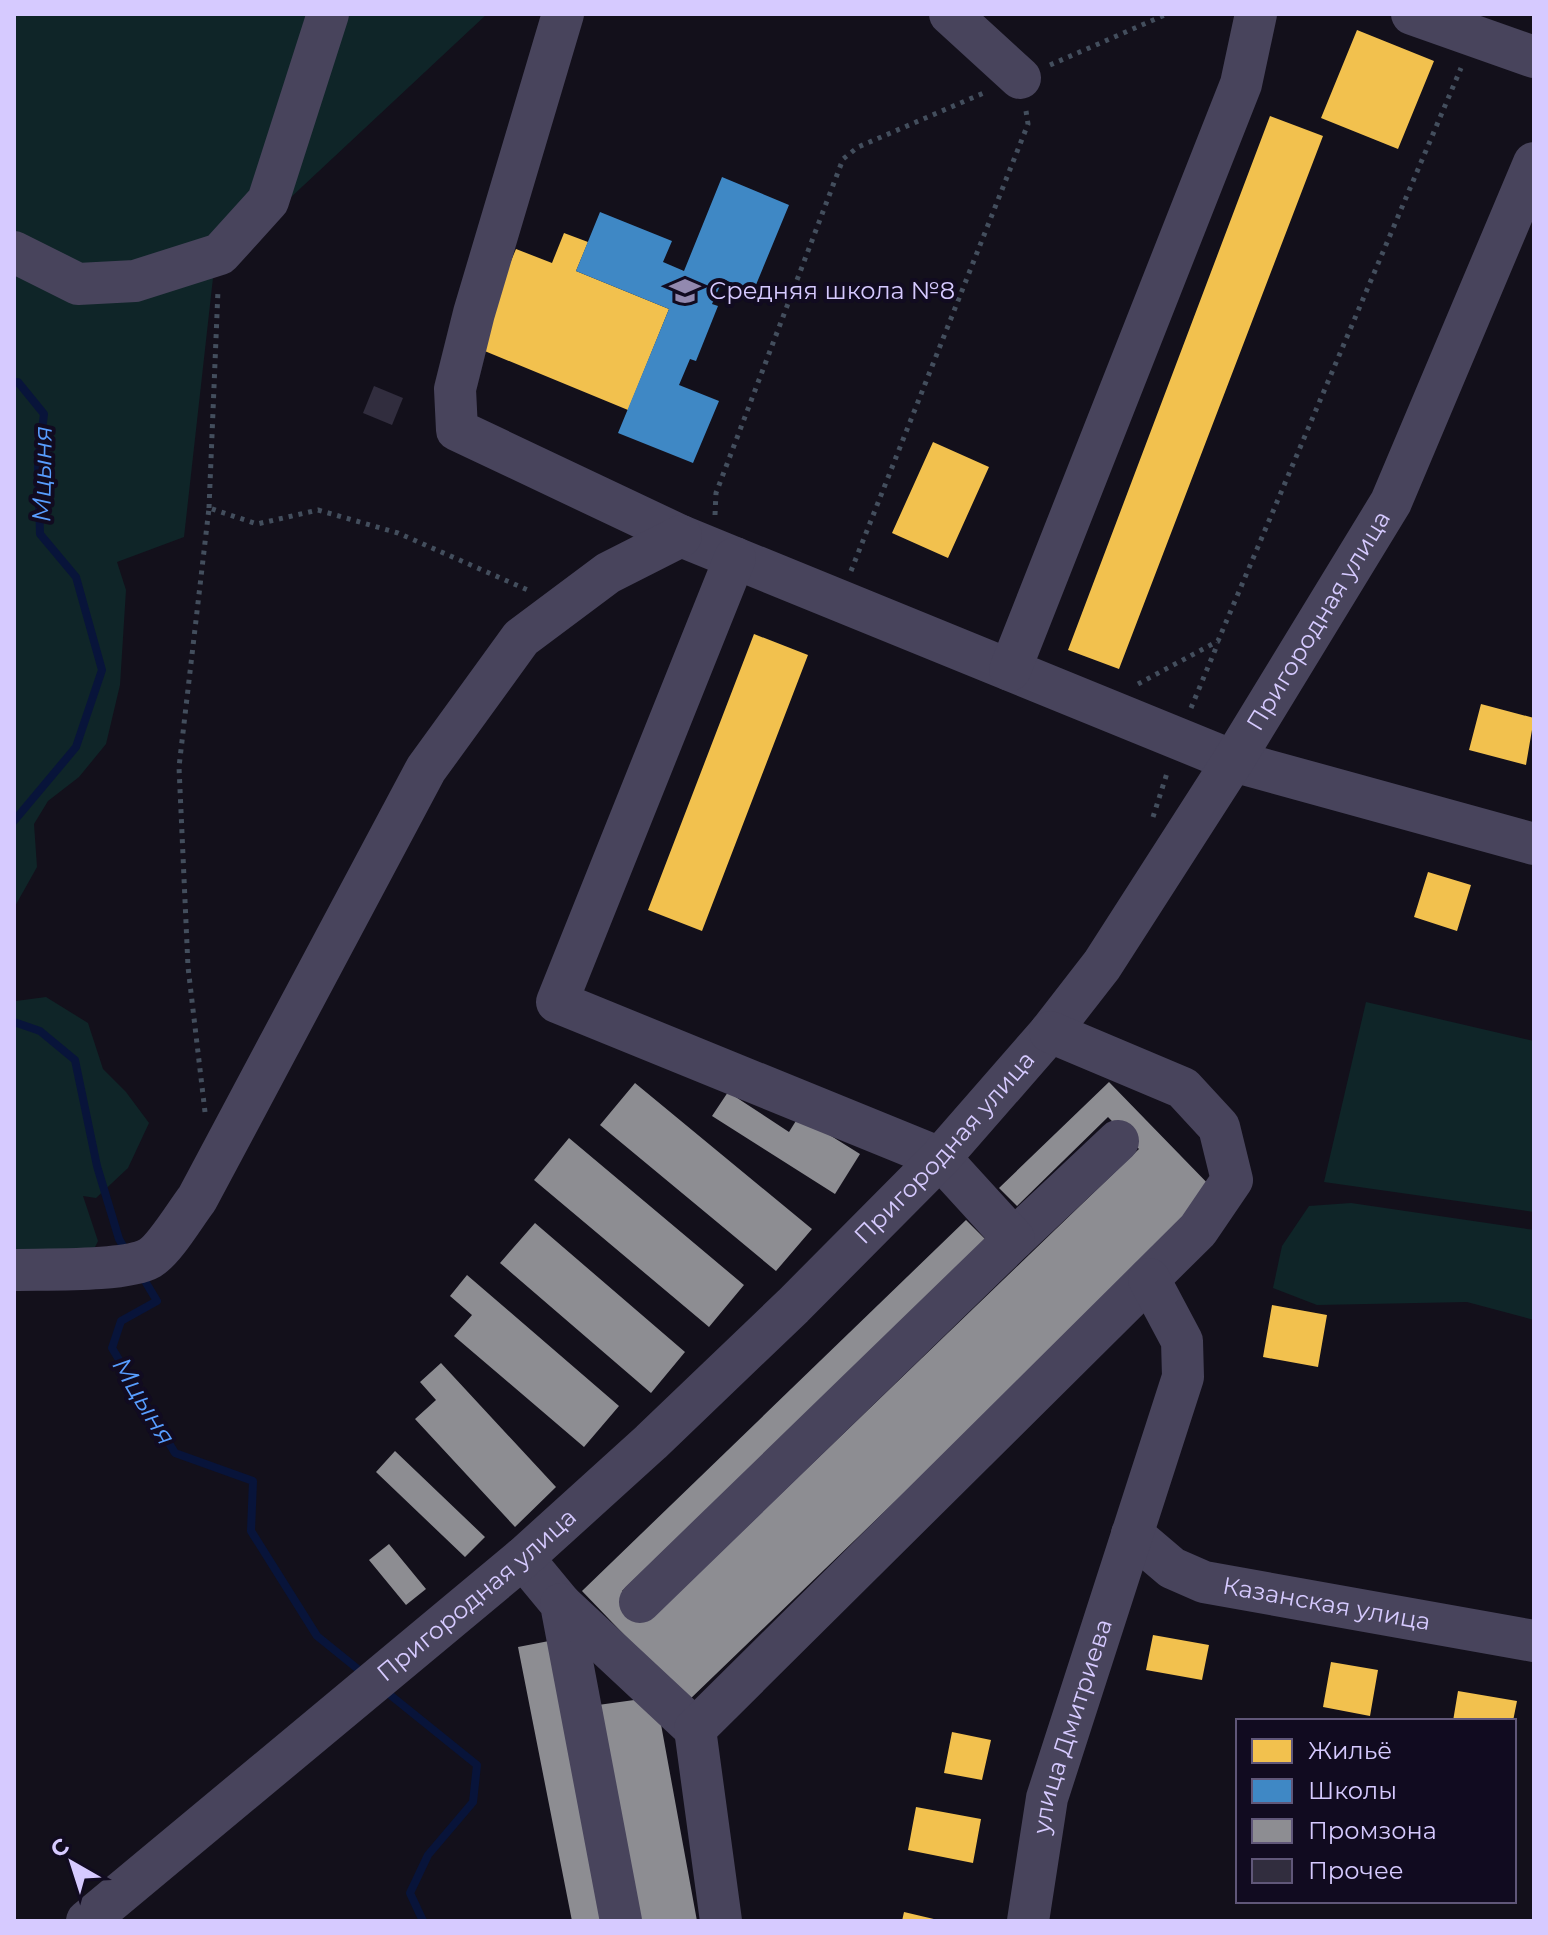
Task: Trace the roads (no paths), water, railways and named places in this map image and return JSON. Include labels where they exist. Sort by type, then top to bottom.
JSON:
[{"type":"street","points":[[14,252],[78,284],[135,281],[220,254],[268,201],[328,14]]},
{"type":"street","points":[[563,14],[474,313],[455,389],[457,430],[710,548],[1233,761],[1534,844]]},
{"type":"street","points":[[950,14],[1020,78]]},
{"type":"street","points":[[1010,670],[1241,84],[1256,14]]},
{"type":"street","points":[[1412,14],[1534,57]]},
{"type":"street","name":"Пригородная улица","points":[[87,1921],[523,1558],[793,1306],[940,1158],[1050,1032],[1102,965],[1233,761],[1391,502],[1534,163]]},
{"type":"street","points":[[14,1270],[97,1268],[150,1258],[197,1199],[426,769],[521,638],[608,573],[710,548]]},
{"type":"street","points":[[710,548],[557,1002],[940,1158],[1014,1239]]},
{"type":"street","points":[[695,1729],[1198,1230],[1232,1180],[1219,1127],[1183,1088],[1050,1032]]},
{"type":"street","points":[[640,1602],[1118,1141]]},
{"type":"street","name":"улица Дмитриева","points":[[1028,1921],[1047,1798],[1183,1377],[1182,1341],[1149,1279]]},
{"type":"street","name":"Казанская улица","points":[[1132,1534],[1172,1568],[1204,1582],[1534,1641]]},
{"type":"street","points":[[523,1558],[561,1604],[695,1729],[721,1921]]},
{"type":"street","points":[[561,1604],[621,1921]]},
{"type":"waterway","name":"Мцыня","points":[[14,383],[18,382],[44,414],[38,463],[40,534],[76,577],[102,670],[76,747],[14,821]]},
{"type":"waterway","name":"Мцыня","points":[[14,1022],[40,1031],[75,1060],[97,1166],[119,1239],[126,1251]]},
{"type":"waterway","name":"Мцыня","points":[[142,1276],[157,1301],[121,1321],[112,1348],[175,1453],[253,1481],[251,1531],[317,1636],[364,1674]]},
{"type":"waterway","name":"Мцыня","points":[[384,1690],[477,1765],[473,1802],[428,1855],[410,1893],[423,1921]]},
{"type":"place","name":"Средняя школа №8","points":[[685,291]]}]
